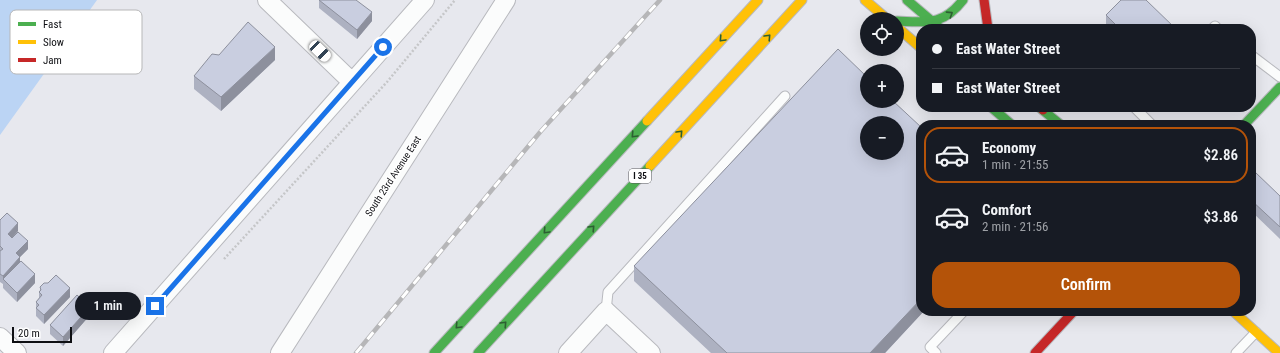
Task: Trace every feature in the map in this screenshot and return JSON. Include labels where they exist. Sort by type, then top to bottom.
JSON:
[{"type":"main road","points":[[434,353],[758,0]]},
{"type":"main road","name":"I 35","points":[[478,353],[802,0]]},
{"type":"main road","points":[[865,0],[879,12]]},
{"type":"main road","points":[[907,0],[935,24]]},
{"type":"main road","points":[[904,20],[932,21],[949,16],[956,10],[963,0]]},
{"type":"main road","points":[[984,0],[987,24]]},
{"type":"main road","points":[[904,33],[916,44]]},
{"type":"main road","points":[[1249,120],[1278,93]]},
{"type":"main road","points":[[997,112],[1006,120]]},
{"type":"main road","points":[[1046,112],[1055,120]]},
{"type":"main road","points":[[1035,353],[1069,316]]},
{"type":"main road","points":[[1238,316],[1279,353]]},
{"type":"street","points":[[267,0],[352,82]]},
{"type":"street","points":[[113,353],[425,0]]},
{"type":"street","name":"South 23rd Avenue East","points":[[280,353],[506,0]]},
{"type":"street","points":[[568,353],[606,312],[651,353]]},
{"type":"street","points":[[0,337],[17,353]]},
{"type":"lane","points":[[1256,59],[1280,77]]},
{"type":"lane","points":[[606,312],[608,292],[785,96]]},
{"type":"lane","points":[[1139,112],[1147,120]]},
{"type":"lane","points":[[936,353],[930,347],[959,316]]},
{"type":"lane","points":[[1236,353],[1256,332]]},
{"type":"path","points":[[221,262],[387,82],[455,0]]},
{"type":"water","points":[[0,0],[97,0],[90,10],[10,10],[10,74],[44,74],[0,135]]},
{"type":"building","points":[[319,0],[356,0],[372,12],[357,30]]},
{"type":"building","points":[[1121,0],[1146,0],[1171,24],[1115,24],[1106,15]]},
{"type":"building","points":[[248,22],[275,47],[221,97],[194,76],[212,54],[219,55]]},
{"type":"building","points":[[838,49],[860,70],[860,108],[901,108],[916,122],[916,304],[870,353],[727,353],[634,266]]},
{"type":"building","points":[[1256,173],[1280,196],[1280,227],[1256,205]]},
{"type":"building","points":[[7,213],[18,223],[8,234],[12,238],[18,232],[28,241],[16,253],[20,257],[3,276],[0,274],[0,251],[3,249],[0,246],[0,220]]},
{"type":"building","points":[[21,261],[35,274],[17,293],[3,279]]},
{"type":"building","points":[[56,275],[70,288],[44,315],[36,308],[39,305],[36,302],[42,295],[39,292],[41,290],[40,287],[44,283],[48,283]]},
{"type":"building","points":[[77,295],[90,307],[63,337],[50,325]]},
{"type":"railway","points":[[356,353],[541,131],[660,0]]},
{"type":"traffic: fast","points":[[907,0],[935,24]]},
{"type":"traffic: fast","points":[[904,21],[934,21],[948,14],[963,0]]},
{"type":"traffic: fast","points":[[1249,120],[1280,87]]},
{"type":"traffic: fast","points":[[997,112],[1006,120]]},
{"type":"traffic: fast","points":[[1045,112],[1055,120]]},
{"type":"traffic: fast","points":[[434,353],[647,121]]},
{"type":"traffic: fast","points":[[478,353],[650,166]]},
{"type":"traffic: slow","points":[[647,121],[758,0]]},
{"type":"traffic: slow","points":[[650,166],[802,0]]},
{"type":"traffic: slow","points":[[865,0],[879,12]]},
{"type":"traffic: slow","points":[[904,33],[916,44]]},
{"type":"traffic: slow","points":[[1238,316],[1279,353]]},
{"type":"traffic: jam","points":[[984,0],[987,24]]},
{"type":"traffic: jam","points":[[1035,353],[1069,316]]},
{"type":"route","points":[[155,306],[383,47]]}]
